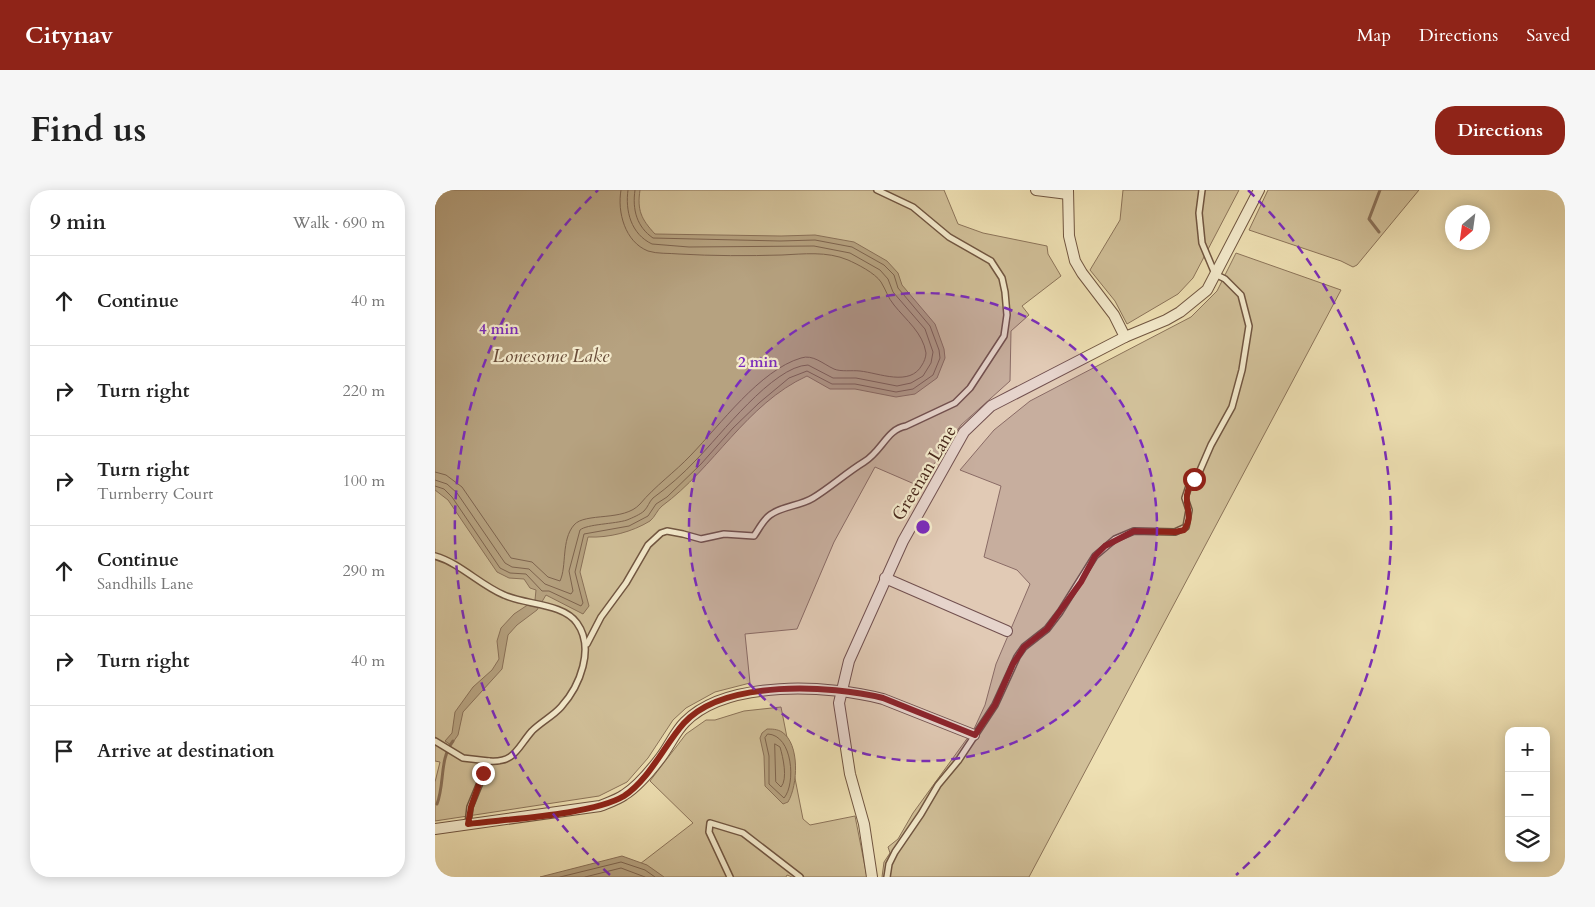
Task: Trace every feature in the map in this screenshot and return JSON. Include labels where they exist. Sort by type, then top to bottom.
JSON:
[{"type":"street","points":[[1036,190],[1068,192],[1069,236],[1075,261],[1114,315],[1125,337]]},
{"type":"street","name":"Greenan Lane","points":[[872,877],[866,833],[853,788],[839,713],[842,692],[849,661],[885,578],[903,541],[964,432],[991,406],[1125,337],[1180,312],[1207,290],[1217,275],[1259,190]]},
{"type":"street","points":[[885,578],[1007,631]]},
{"type":"street","points":[[435,829],[600,806],[625,795],[662,756],[685,722],[701,708],[716,700],[760,692],[812,688],[883,698],[975,735]]},
{"type":"lane","points":[[435,741],[463,758],[501,762],[511,756],[532,732],[561,706],[576,686],[587,644],[601,617],[626,583],[648,545],[661,533],[667,531],[701,539],[724,534],[754,536],[771,514],[804,503],[852,468],[873,456],[880,450],[890,433],[899,427],[906,426],[955,403],[970,388],[1004,336],[1007,315],[1005,292],[997,268],[991,261],[949,237],[913,207],[877,190]]},
{"type":"lane","points":[[887,877],[889,864],[895,852],[938,785],[958,761],[995,705],[1013,664],[1024,647],[1047,629],[1081,582],[1095,556],[1105,546],[1134,531],[1175,532],[1186,527],[1189,518],[1185,498],[1189,486],[1198,475],[1211,445],[1232,407],[1242,370],[1249,326],[1241,295],[1217,275],[1208,260],[1202,243],[1199,213],[1202,190]]},
{"type":"lane","points":[[435,556],[444,558],[471,578],[504,595],[560,611],[576,622],[587,644]]},
{"type":"lane","points":[[468,824],[471,807],[489,761]]},
{"type":"lane","points":[[730,877],[709,832],[708,825],[710,823],[743,833],[801,877]]},
{"type":"shaded area","points":[[435,190],[944,190],[958,224],[983,233],[1047,246],[1048,254],[1061,276],[1022,306],[1029,315],[1011,331],[1010,381],[961,425],[919,486],[875,467],[834,542],[797,629],[745,634],[750,683],[715,692],[686,708],[673,720],[648,758],[627,782],[599,796],[435,821],[435,782],[440,762],[435,761]]},
{"type":"shaded area","points":[[1123,190],[1239,190],[1193,278],[1178,294],[1127,324],[1115,301],[1090,270],[1120,220]]},
{"type":"shaded area","points":[[1268,190],[1419,190],[1357,265],[1353,267],[1341,261],[1249,230]]},
{"type":"shaded area","points":[[1236,253],[1341,290],[1029,877],[882,877],[884,862],[890,853],[888,847],[898,839],[913,813],[974,729],[985,705],[996,664],[1030,584],[1017,570],[984,557],[1001,486],[960,470],[994,430],[1030,401],[1191,317],[1217,291]]},
{"type":"shaded area","points":[[781,707],[803,819],[810,825],[855,816],[867,877],[792,877],[787,875],[786,877],[569,877],[636,867],[693,823],[650,781],[686,734],[706,720],[715,720],[744,711]]},
{"type":"water","name":"Lonesome Lake","points":[[435,190],[640,190],[639,203],[641,214],[646,224],[655,234],[815,235],[854,242],[887,261],[898,273],[902,285],[935,324],[944,349],[945,358],[937,378],[915,394],[896,397],[855,389],[830,389],[807,376],[785,388],[748,419],[698,474],[660,508],[650,521],[620,534],[588,537],[580,572],[589,606],[583,614],[546,595],[537,610],[517,625],[508,635],[502,669],[463,712],[458,735],[451,745],[445,741],[452,733],[455,712],[473,687],[492,670],[499,659],[497,641],[501,628],[514,614],[535,600],[536,590],[530,588],[524,579],[509,578],[497,572],[448,500],[435,490]]},
{"type":"water","points":[[767,729],[782,732],[788,738],[794,755],[794,786],[788,802],[783,804],[765,786],[764,756],[760,738]]},
{"type":"water","points":[[622,856],[647,865],[664,877],[540,877]]},
{"type":"waterway","points":[[1379,232],[1369,219],[1380,190]]},
{"type":"waterway","points":[[437,804],[446,756],[453,741]]},
{"type":"route","points":[[483,773],[471,807],[468,824],[600,806],[625,795],[662,756],[672,738],[685,722],[701,708],[716,700],[735,695],[760,692],[812,688],[883,698],[975,735],[995,705],[1017,657],[1024,647],[1047,629],[1081,582],[1095,556],[1105,546],[1115,539],[1134,531],[1175,532],[1184,530],[1189,518],[1189,510],[1185,498],[1189,486],[1194,479]]}]
